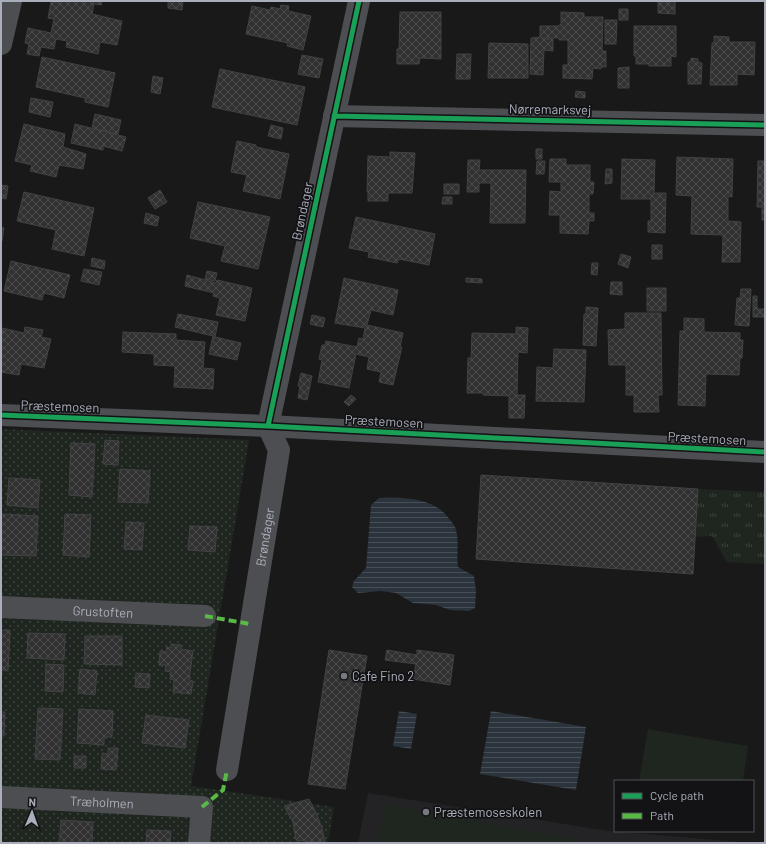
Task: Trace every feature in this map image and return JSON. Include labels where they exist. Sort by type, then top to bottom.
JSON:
[{"type":"street","points":[[1,44],[10,1]]},
{"type":"street","name":"Brøndager","points":[[227,770],[279,450],[268,426],[359,1]]},
{"type":"street","name":"Nørremarksvej","points":[[334,116],[765,125]]},
{"type":"street","name":"Præstemosen","points":[[1,415],[268,426],[765,452]]},
{"type":"street","name":"Grustoften","points":[[1,607],[205,616]]},
{"type":"street","name":"Træholmen","points":[[1,797],[202,807],[199,843]]},
{"type":"shaded area","points":[[379,498],[408,498],[418,500],[444,512],[455,527],[458,542],[458,567],[474,576],[476,591],[475,608],[469,611],[450,610],[436,605],[413,603],[396,593],[381,591],[358,593],[352,587],[354,581],[366,568],[371,505]]},
{"type":"shaded area","points":[[399,711],[417,714],[411,749],[393,746]]},
{"type":"shaded area","points":[[491,711],[586,727],[576,790],[480,774]]},
{"type":"shaded area","name":"Præstemoseskolen","points":[[368,793],[614,832],[752,843],[358,843]]},
{"type":"green space","points":[[1,429],[249,440],[191,786],[334,807],[328,843],[1,843]]},
{"type":"green space","points":[[698,489],[765,492],[765,564],[727,562],[712,536],[695,537]]},
{"type":"green space","points":[[648,729],[748,746],[743,780],[639,780]]},
{"type":"green space","points":[[385,804],[575,839],[574,843],[378,843]]},
{"type":"building","points":[[57,1],[102,1],[101,5],[94,4],[92,14],[122,21],[117,45],[100,42],[98,54],[66,47],[67,41],[56,39],[54,49],[41,47],[39,56],[27,54],[29,44],[25,43],[28,28],[51,33],[54,19],[48,18],[51,2],[57,3]]},
{"type":"building","points":[[168,1],[183,1],[182,10],[168,8]]},
{"type":"building","points":[[658,1],[675,1],[675,14],[658,13]]},
{"type":"building","points":[[281,5],[289,6],[288,11],[311,16],[303,50],[287,46],[288,43],[246,34],[252,6],[270,10],[271,7],[280,9]]},
{"type":"building","points":[[619,9],[628,9],[628,20],[619,20]]},
{"type":"building","points":[[400,12],[441,12],[441,59],[420,58],[419,64],[397,64]]},
{"type":"building","points":[[561,12],[584,13],[584,17],[603,17],[602,51],[606,51],[606,67],[601,67],[601,69],[593,68],[592,79],[563,78],[563,65],[568,65],[568,40],[559,40],[559,38],[544,38],[553,39],[553,51],[544,50],[543,75],[530,74],[531,38],[540,37],[540,26],[561,25]]},
{"type":"building","points":[[605,20],[617,20],[616,44],[605,44]]},
{"type":"building","points":[[634,26],[676,26],[676,57],[671,56],[671,66],[649,66],[649,64],[636,64],[636,56],[634,56]]},
{"type":"building","points":[[714,36],[729,37],[729,42],[755,42],[754,75],[737,74],[737,85],[710,85],[712,43],[714,43]]},
{"type":"building","points":[[489,43],[528,44],[528,78],[488,78]]},
{"type":"building","points":[[457,54],[471,54],[470,79],[456,79]]},
{"type":"building","points":[[302,55],[323,59],[319,78],[298,74]]},
{"type":"building","points":[[42,57],[115,73],[108,107],[85,102],[85,98],[36,87]]},
{"type":"building","points":[[691,58],[698,59],[698,62],[702,63],[701,84],[688,84],[688,62],[691,62]]},
{"type":"building","points":[[629,67],[629,88],[618,88],[618,68]]},
{"type":"building","points":[[220,69],[305,87],[297,125],[212,107]]},
{"type":"building","points":[[153,76],[163,78],[160,94],[151,92]]},
{"type":"building","points":[[576,91],[585,92],[585,98],[575,97]]},
{"type":"building","points":[[31,98],[53,102],[50,117],[29,112]]},
{"type":"building","points":[[95,114],[121,120],[118,134],[92,128]]},
{"type":"building","points":[[24,124],[65,134],[63,147],[86,154],[83,169],[59,165],[56,177],[30,171],[32,165],[15,161]]},
{"type":"building","points":[[75,124],[126,137],[122,151],[103,146],[103,150],[71,143]]},
{"type":"building","points":[[271,125],[283,128],[281,139],[268,136]]},
{"type":"building","points":[[237,141],[256,145],[256,147],[289,154],[280,199],[243,191],[247,175],[231,172]]},
{"type":"building","points":[[536,149],[542,149],[542,159],[536,159]]},
{"type":"building","points":[[390,152],[415,153],[412,193],[388,193],[388,201],[368,201],[368,156],[390,157]]},
{"type":"building","points":[[677,157],[733,159],[732,197],[728,196],[728,221],[741,222],[740,262],[722,262],[723,235],[691,234],[692,196],[676,195]]},
{"type":"building","points":[[550,159],[566,159],[566,165],[590,165],[590,182],[594,182],[593,194],[589,194],[589,213],[594,213],[594,221],[589,221],[588,234],[560,233],[560,215],[549,215],[550,191],[561,192],[561,182],[549,182]]},
{"type":"building","points":[[622,159],[655,160],[654,193],[666,193],[665,233],[648,232],[648,221],[651,221],[651,199],[621,199]]},
{"type":"building","points":[[468,160],[480,160],[479,170],[526,170],[525,223],[490,223],[491,183],[479,183],[479,192],[467,192]]},
{"type":"building","points":[[537,161],[545,161],[544,174],[536,174]]},
{"type":"building","points":[[758,161],[765,161],[765,220],[762,220],[762,207],[757,207]]},
{"type":"building","points":[[606,169],[612,169],[612,183],[605,184]]},
{"type":"building","points":[[444,184],[459,184],[459,194],[444,194]]},
{"type":"building","points":[[1,185],[8,186],[6,199],[1,198]]},
{"type":"building","points":[[160,190],[167,202],[155,209],[148,198]]},
{"type":"building","points":[[24,192],[94,208],[84,256],[52,249],[56,230],[17,221]]},
{"type":"building","points":[[443,197],[452,197],[452,204],[442,204]]},
{"type":"building","points":[[198,202],[270,217],[258,269],[221,261],[225,246],[190,238]]},
{"type":"building","points":[[146,213],[159,217],[157,226],[144,223]]},
{"type":"building","points":[[356,217],[435,234],[429,265],[399,259],[397,263],[368,257],[369,252],[349,248]]},
{"type":"building","points":[[1,227],[4,228],[2,241],[1,241]]},
{"type":"building","points":[[652,245],[662,245],[662,259],[652,259]]},
{"type":"building","points":[[621,254],[631,257],[628,268],[618,264]]},
{"type":"building","points":[[92,258],[105,261],[104,269],[91,266]]},
{"type":"building","points":[[11,261],[70,275],[64,298],[44,293],[42,300],[4,291]]},
{"type":"building","points":[[592,263],[598,263],[597,275],[591,274]]},
{"type":"building","points":[[84,269],[102,272],[99,285],[81,281]]},
{"type":"building","points":[[207,271],[217,273],[215,281],[205,279]]},
{"type":"building","points":[[187,275],[216,283],[217,280],[252,288],[245,321],[216,315],[220,298],[213,296],[214,293],[185,286]]},
{"type":"building","points":[[344,278],[398,290],[393,315],[371,310],[367,325],[403,333],[400,347],[402,347],[393,385],[379,382],[381,372],[367,369],[369,357],[356,354],[349,388],[318,382],[322,360],[319,359],[322,345],[325,345],[326,341],[357,347],[359,338],[363,339],[365,328],[335,323]]},
{"type":"building","points":[[466,278],[482,279],[482,283],[466,282]]},
{"type":"building","points":[[611,282],[622,282],[622,295],[610,294]]},
{"type":"building","points":[[647,288],[666,288],[666,311],[647,311]]},
{"type":"building","points":[[741,289],[751,289],[749,326],[735,325],[737,298],[740,298]]},
{"type":"building","points":[[753,296],[757,296],[757,309],[765,309],[765,317],[753,317]]},
{"type":"building","points":[[586,307],[598,308],[596,346],[583,345],[584,314],[586,314]]},
{"type":"building","points":[[625,313],[661,313],[662,395],[658,395],[659,412],[634,412],[634,395],[626,395],[626,365],[609,365],[608,330],[625,329]]},
{"type":"building","points":[[178,314],[218,322],[215,337],[241,343],[237,360],[209,354],[213,336],[175,327]]},
{"type":"building","points":[[312,315],[325,318],[323,327],[310,324]]},
{"type":"building","points":[[684,318],[704,319],[704,332],[740,333],[740,340],[743,340],[739,375],[706,374],[705,406],[678,405],[680,331],[684,331]]},
{"type":"building","points":[[25,327],[43,330],[41,337],[51,339],[44,368],[21,364],[19,375],[1,372],[2,328],[24,333]]},
{"type":"building","points":[[516,327],[528,328],[527,353],[518,352],[517,395],[525,395],[524,418],[509,418],[509,396],[467,393],[468,358],[471,358],[472,333],[516,334]]},
{"type":"building","points":[[123,332],[176,334],[176,340],[205,342],[203,368],[214,369],[213,389],[174,387],[175,366],[154,365],[154,354],[122,352]]},
{"type":"building","points":[[554,349],[586,350],[584,402],[536,401],[537,367],[553,368]]},
{"type":"building","points":[[301,373],[312,376],[307,400],[298,398],[300,386],[298,386]]},
{"type":"building","points":[[351,395],[356,399],[349,406],[344,402]]},
{"type":"building","points":[[105,440],[119,441],[118,465],[103,464]]},
{"type":"building","points":[[71,443],[95,444],[92,497],[69,495]]},
{"type":"building","points":[[120,469],[150,471],[148,503],[118,502]]},
{"type":"building","points":[[481,475],[698,489],[693,574],[476,559]]},
{"type":"building","points":[[9,478],[40,480],[38,508],[7,505]]},
{"type":"building","points":[[1,514],[38,516],[36,556],[1,555]]},
{"type":"building","points":[[65,514],[91,515],[89,557],[63,555]]},
{"type":"building","points":[[126,522],[144,523],[142,550],[124,549]]},
{"type":"building","points":[[190,526],[217,527],[215,552],[188,550]]},
{"type":"building","points":[[1,630],[10,630],[8,671],[1,670]]},
{"type":"building","points":[[28,633],[65,634],[64,660],[27,658]]},
{"type":"building","points":[[85,636],[122,636],[122,665],[84,664]]},
{"type":"building","points":[[171,644],[181,645],[181,649],[193,651],[189,680],[193,681],[191,694],[173,692],[174,680],[170,679],[171,672],[165,671],[166,665],[159,665],[160,651],[166,652],[167,647],[171,648]]},
{"type":"building","points":[[329,650],[367,656],[345,789],[308,784]]},
{"type":"building","points":[[387,650],[417,655],[417,650],[454,655],[450,685],[413,679],[416,664],[385,660]]},
{"type":"building","points":[[46,664],[64,665],[63,692],[45,691]]},
{"type":"building","points":[[80,669],[97,671],[95,695],[78,693]]},
{"type":"building","points":[[136,673],[150,674],[149,688],[135,687]]},
{"type":"building","points":[[38,708],[63,709],[60,760],[35,759]]},
{"type":"building","points":[[79,709],[113,711],[112,737],[104,737],[104,745],[77,743]]},
{"type":"building","points":[[1,712],[5,712],[4,736],[1,736]]},
{"type":"building","points":[[146,715],[189,720],[185,748],[142,743]]},
{"type":"building","points":[[108,748],[118,748],[116,770],[101,769],[102,753],[108,754]]},
{"type":"building","points":[[74,756],[86,756],[86,768],[74,768]]},
{"type":"building","points":[[309,799],[322,828],[325,843],[296,840],[293,822],[284,806]]},
{"type":"building","points":[[61,820],[93,822],[92,843],[59,843]]},
{"type":"building","points":[[147,830],[171,831],[170,843],[146,843]]},
{"type":"marked path","points":[[205,616],[250,624]]},
{"type":"marked path","points":[[202,807],[223,790],[227,770]]},
{"type":"cycle path","points":[[268,426],[359,1]]},
{"type":"cycle path","points":[[334,116],[765,125]]},
{"type":"cycle path","points":[[1,415],[268,426],[765,452]]},
{"type":"place","name":"Cafe Fino 2","points":[[344,676]]},
{"type":"place","name":"Præstemoseskolen","points":[[426,812]]}]
